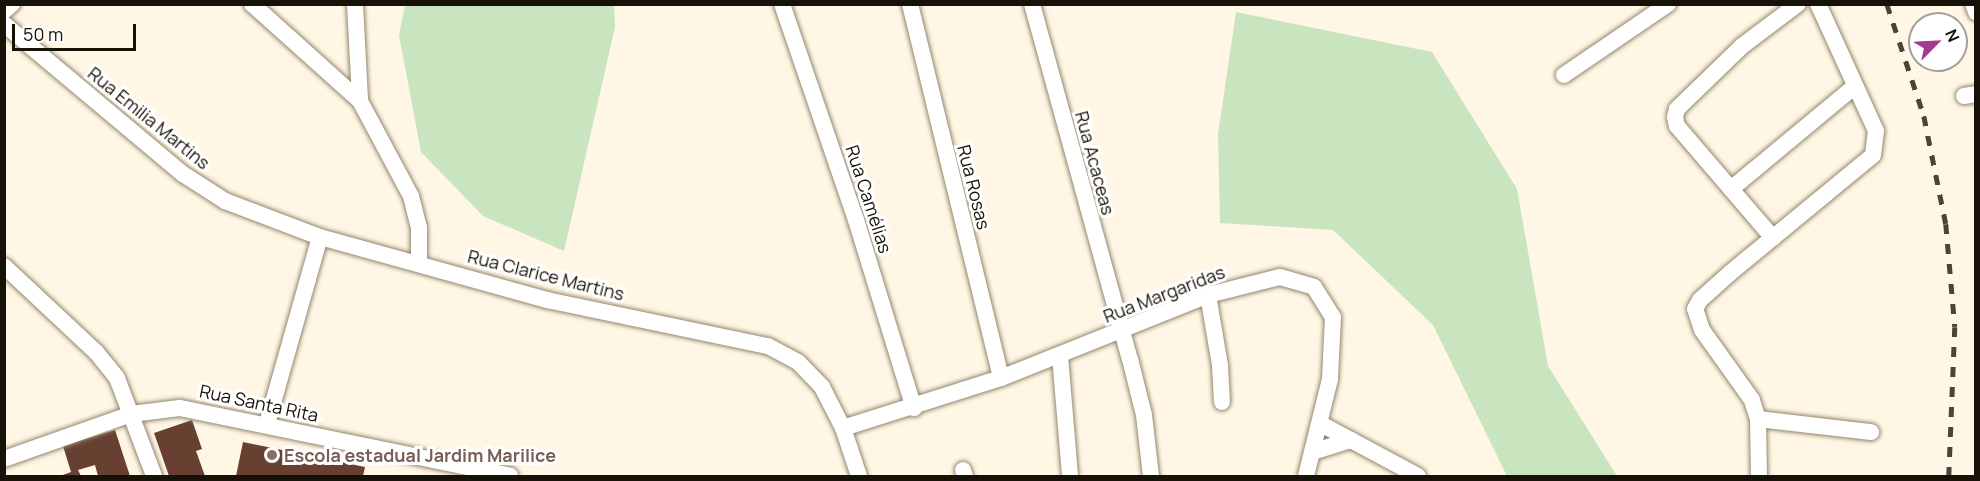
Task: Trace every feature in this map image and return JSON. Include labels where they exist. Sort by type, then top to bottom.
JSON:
[{"type":"street","points":[[4,11],[12,4]]},
{"type":"street","points":[[252,4],[360,102],[411,196],[419,227],[419,263]]},
{"type":"street","points":[[355,4],[360,102]]},
{"type":"street","name":"Rua Camélias","points":[[782,4],[856,220],[914,408]]},
{"type":"street","name":"Rua Rosas","points":[[910,4],[1001,378]]},
{"type":"street","name":"Rua Acaceas","points":[[1032,4],[1144,416],[1151,477]]},
{"type":"street","points":[[1564,75],[1668,4]]},
{"type":"street","points":[[1773,238],[1677,126],[1677,109],[1742,46],[1797,4]]},
{"type":"street","points":[[1759,477],[1758,419],[1748,392],[1702,330],[1695,309],[1700,300],[1873,154],[1876,131],[1818,4]]},
{"type":"street","points":[[1973,4],[1976,12]]},
{"type":"street","name":"Rua Emilia Martins","points":[[4,24],[183,174],[225,201],[320,237],[419,263]]},
{"type":"street","points":[[1731,189],[1855,86]]},
{"type":"street","points":[[267,424],[320,237]]},
{"type":"street","name":"Rua Clarice Martins","points":[[419,263],[547,300],[768,346],[798,362],[822,387],[843,428],[859,477]]},
{"type":"street","points":[[4,267],[96,352],[117,378],[154,477]]},
{"type":"street","name":"Rua Margaridas","points":[[843,428],[914,408],[1001,378],[1208,295],[1267,278],[1299,281],[1314,287],[1333,317],[1335,339],[1321,424],[1306,477]]},
{"type":"street","points":[[1208,295],[1220,365],[1222,402]]},
{"type":"street","points":[[1060,356],[1070,477]]},
{"type":"street","name":"Rua Santa Rita","points":[[4,459],[131,414],[195,408],[510,477]]},
{"type":"street","points":[[1758,419],[1871,432]]},
{"type":"street","points":[[1321,424],[1418,477]]},
{"type":"street","points":[[1312,452],[1351,440]]},
{"type":"green space","points":[[405,5],[614,5],[615,27],[564,251],[483,216],[421,152],[399,35]]},
{"type":"green space","points":[[1236,12],[1432,52],[1517,189],[1548,366],[1617,476],[1507,476],[1433,325],[1333,230],[1220,223],[1218,134]]},
{"type":"building","points":[[192,420],[202,449],[196,451],[205,476],[169,476],[154,433]]},
{"type":"building","points":[[115,430],[130,476],[98,476],[95,465],[78,470],[81,476],[60,476],[71,472],[63,446]]},
{"type":"building","name":"Escola estadual Jardim Marilice","points":[[243,442],[365,467],[363,476],[236,476]]},
{"type":"railway","points":[[1887,4],[1924,116],[1946,224],[1955,327],[1949,476]]},
{"type":"place","name":"Escola estadual Jardim Marilice","points":[[272,455]]}]
